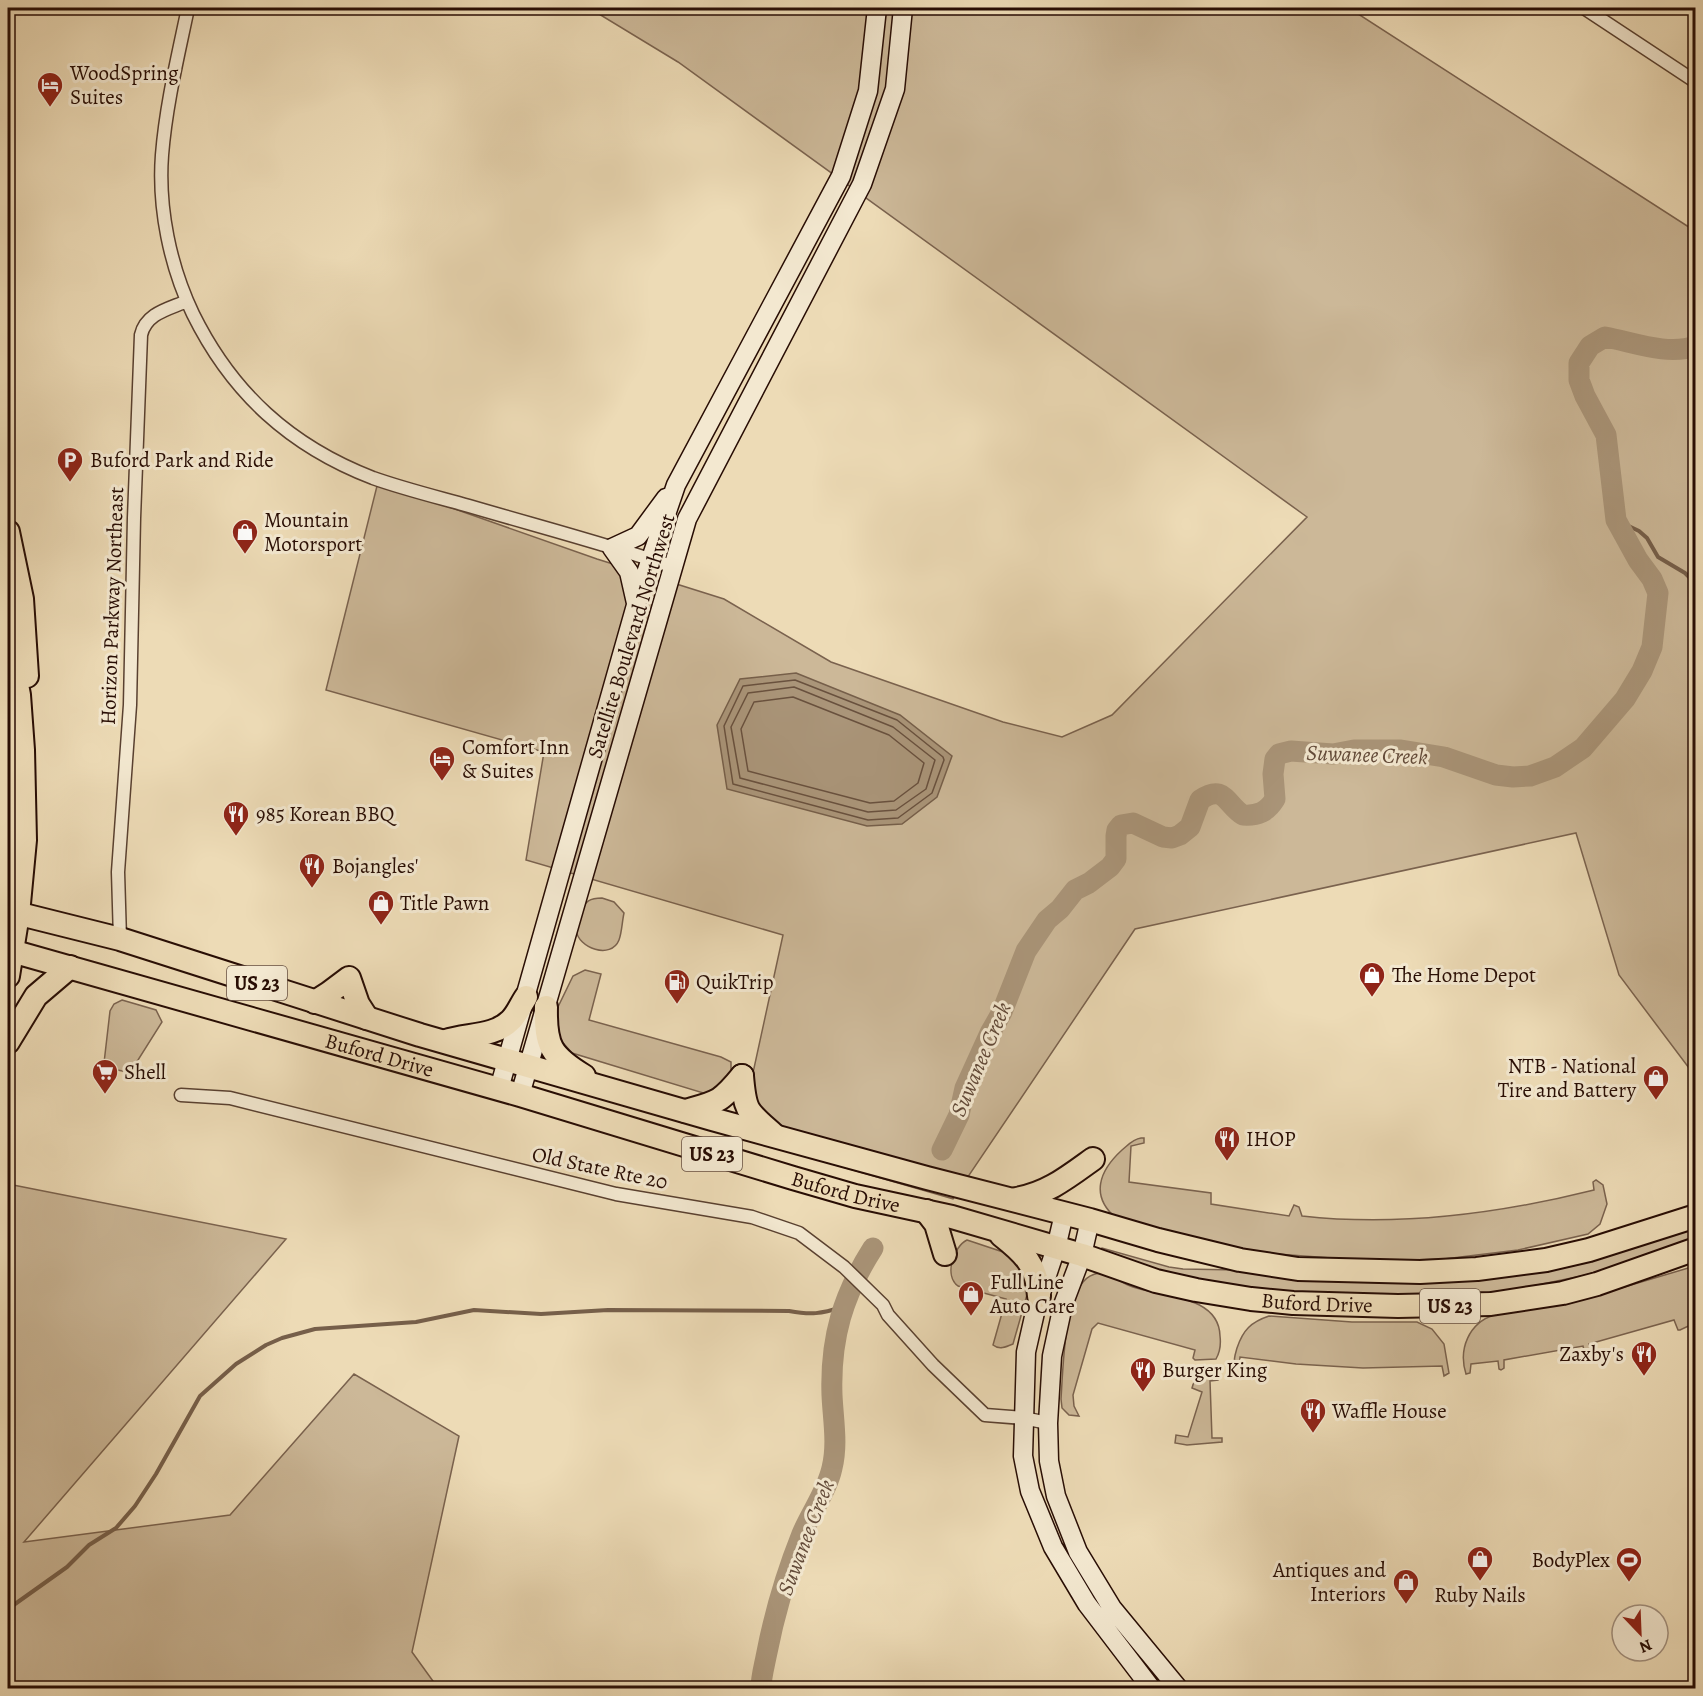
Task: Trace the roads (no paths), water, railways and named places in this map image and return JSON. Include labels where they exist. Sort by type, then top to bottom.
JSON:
[{"type":"highway","points":[[8,532],[22,599],[28,663],[23,750]]},
{"type":"highway","points":[[8,638],[19,695],[25,840],[13,912],[8,976]]},
{"type":"highway","points":[[23,861],[27,886],[41,907],[94,933]]},
{"type":"highway","name":"Buford Drive","points":[[13,912],[120,939],[443,1042],[606,1089],[1158,1240],[1240,1260],[1298,1269],[1420,1272],[1478,1269],[1554,1258],[1589,1250],[1695,1216]]},
{"type":"highway","name":"Buford Drive","points":[[10,950],[217,1011],[510,1092],[855,1196],[987,1227],[1082,1255],[1156,1281],[1251,1299],[1293,1303],[1398,1306],[1491,1304],[1563,1293],[1606,1281],[1695,1249]]},
{"type":"highway","points":[[8,1042],[36,996],[70,967]]},
{"type":"highway","points":[[315,1002],[349,978],[358,1004],[367,1018]]},
{"type":"highway","points":[[443,1042],[462,1036],[489,1033],[510,1022],[536,1002],[552,1049],[564,1063],[606,1089]]},
{"type":"highway","points":[[685,1111],[718,1101],[726,1096],[742,1076],[744,1102],[752,1115],[777,1137]]},
{"type":"highway","points":[[1010,1200],[1043,1193],[1093,1159]]},
{"type":"highway","points":[[926,1211],[936,1224],[945,1254],[957,1239],[987,1227],[1023,1253],[1038,1282],[1040,1296]]},
{"type":"main road","name":"Satellite Boulevard Northwest","points":[[510,1092],[536,1002],[636,606],[676,485],[841,176],[868,91],[877,8]]},
{"type":"main road","name":"Satellite Boulevard Northwest","points":[[536,1002],[674,567],[687,519],[862,184],[895,89],[903,8]]},
{"type":"main road","points":[[636,606],[629,572],[612,548],[638,536],[676,485]]},
{"type":"main road","points":[[1064,1214],[1026,1352],[1023,1456],[1030,1491],[1053,1547],[1087,1604],[1151,1689]]},
{"type":"main road","points":[[1090,1220],[1082,1255],[1063,1305],[1052,1356],[1048,1423],[1049,1461],[1056,1496],[1078,1552],[1112,1608],[1178,1689]]},
{"type":"street","points":[[188,8],[173,82],[162,155],[166,225],[174,264],[187,301],[206,340],[241,389],[280,425],[318,452],[373,478],[674,567]]},
{"type":"street","points":[[1584,8],[1695,82]]},
{"type":"street","name":"Horizon Parkway Northeast","points":[[120,939],[118,872],[130,677],[141,334],[143,327],[153,316],[187,301]]},
{"type":"street","name":"Old State Rte 20","points":[[182,1095],[230,1098],[616,1194],[752,1216],[799,1233],[844,1267],[883,1305],[888,1315],[933,1365],[985,1414],[1048,1423]]},
{"type":"water","points":[[796,673],[900,715],[952,756],[937,797],[902,824],[867,826],[727,789],[717,725],[740,679]]},
{"type":"waterway","name":"Suwanee Creek","points":[[942,1150],[959,1115],[965,1088],[1002,1012],[1026,951],[1047,920],[1060,909],[1075,890],[1089,883],[1110,867],[1116,859],[1116,836],[1121,825],[1133,823],[1163,837],[1172,838],[1190,827],[1200,800],[1215,794],[1224,797],[1243,815],[1262,812],[1275,799],[1273,774],[1275,759],[1279,754],[1291,751],[1333,754],[1354,750],[1401,750],[1444,757],[1496,775],[1513,777],[1530,776],[1555,767],[1583,748],[1625,699],[1642,671],[1652,647],[1658,593],[1616,520],[1606,435],[1585,396],[1579,380],[1579,363],[1590,346],[1605,337],[1662,349],[1685,349],[1696,346]]},
{"type":"waterway","points":[[1616,520],[1639,531],[1647,538],[1658,557],[1685,573],[1696,584]]},
{"type":"waterway","name":"Suwanee Creek","points":[[761,1688],[769,1641],[786,1579],[802,1534],[826,1485],[834,1459],[832,1374],[840,1318],[854,1283],[873,1248]]},
{"type":"waterway","points":[[8,1609],[67,1567],[89,1545],[116,1528],[135,1506],[156,1474],[200,1396],[236,1364],[282,1338],[315,1329],[416,1322],[474,1310],[541,1314],[608,1310],[810,1313],[842,1307]]},
{"type":"place","name":"WoodSpring Suites","points":[[50,108]]},
{"type":"place","name":"Buford Park and Ride","points":[[70,483]]},
{"type":"place","name":"Mountain Motorsport","points":[[245,555]]},
{"type":"place","name":"Comfort Inn & Suites","points":[[442,782]]},
{"type":"place","name":"985 Korean BBQ","points":[[236,837]]},
{"type":"place","name":"Bojangles'","points":[[312,889]]},
{"type":"place","name":"Title Pawn","points":[[381,926]]},
{"type":"place","name":"The Home Depot","points":[[1372,998]]},
{"type":"place","name":"QuikTrip","points":[[677,1005]]},
{"type":"place","name":"Shell","points":[[105,1095]]},
{"type":"place","name":"NTB - National Tire and Battery","points":[[1656,1101]]},
{"type":"place","name":"IHOP","points":[[1227,1162]]},
{"type":"place","name":"Full Line Auto Care","points":[[971,1317]]},
{"type":"place","name":"Zaxby's","points":[[1644,1377]]},
{"type":"place","name":"Burger King","points":[[1143,1393]]},
{"type":"place","name":"Waffle House","points":[[1313,1434]]},
{"type":"place","name":"Ruby Nails","points":[[1480,1582]]},
{"type":"place","name":"BodyPlex","points":[[1629,1583]]},
{"type":"place","name":"Antiques and Interiors","points":[[1406,1605]]}]
